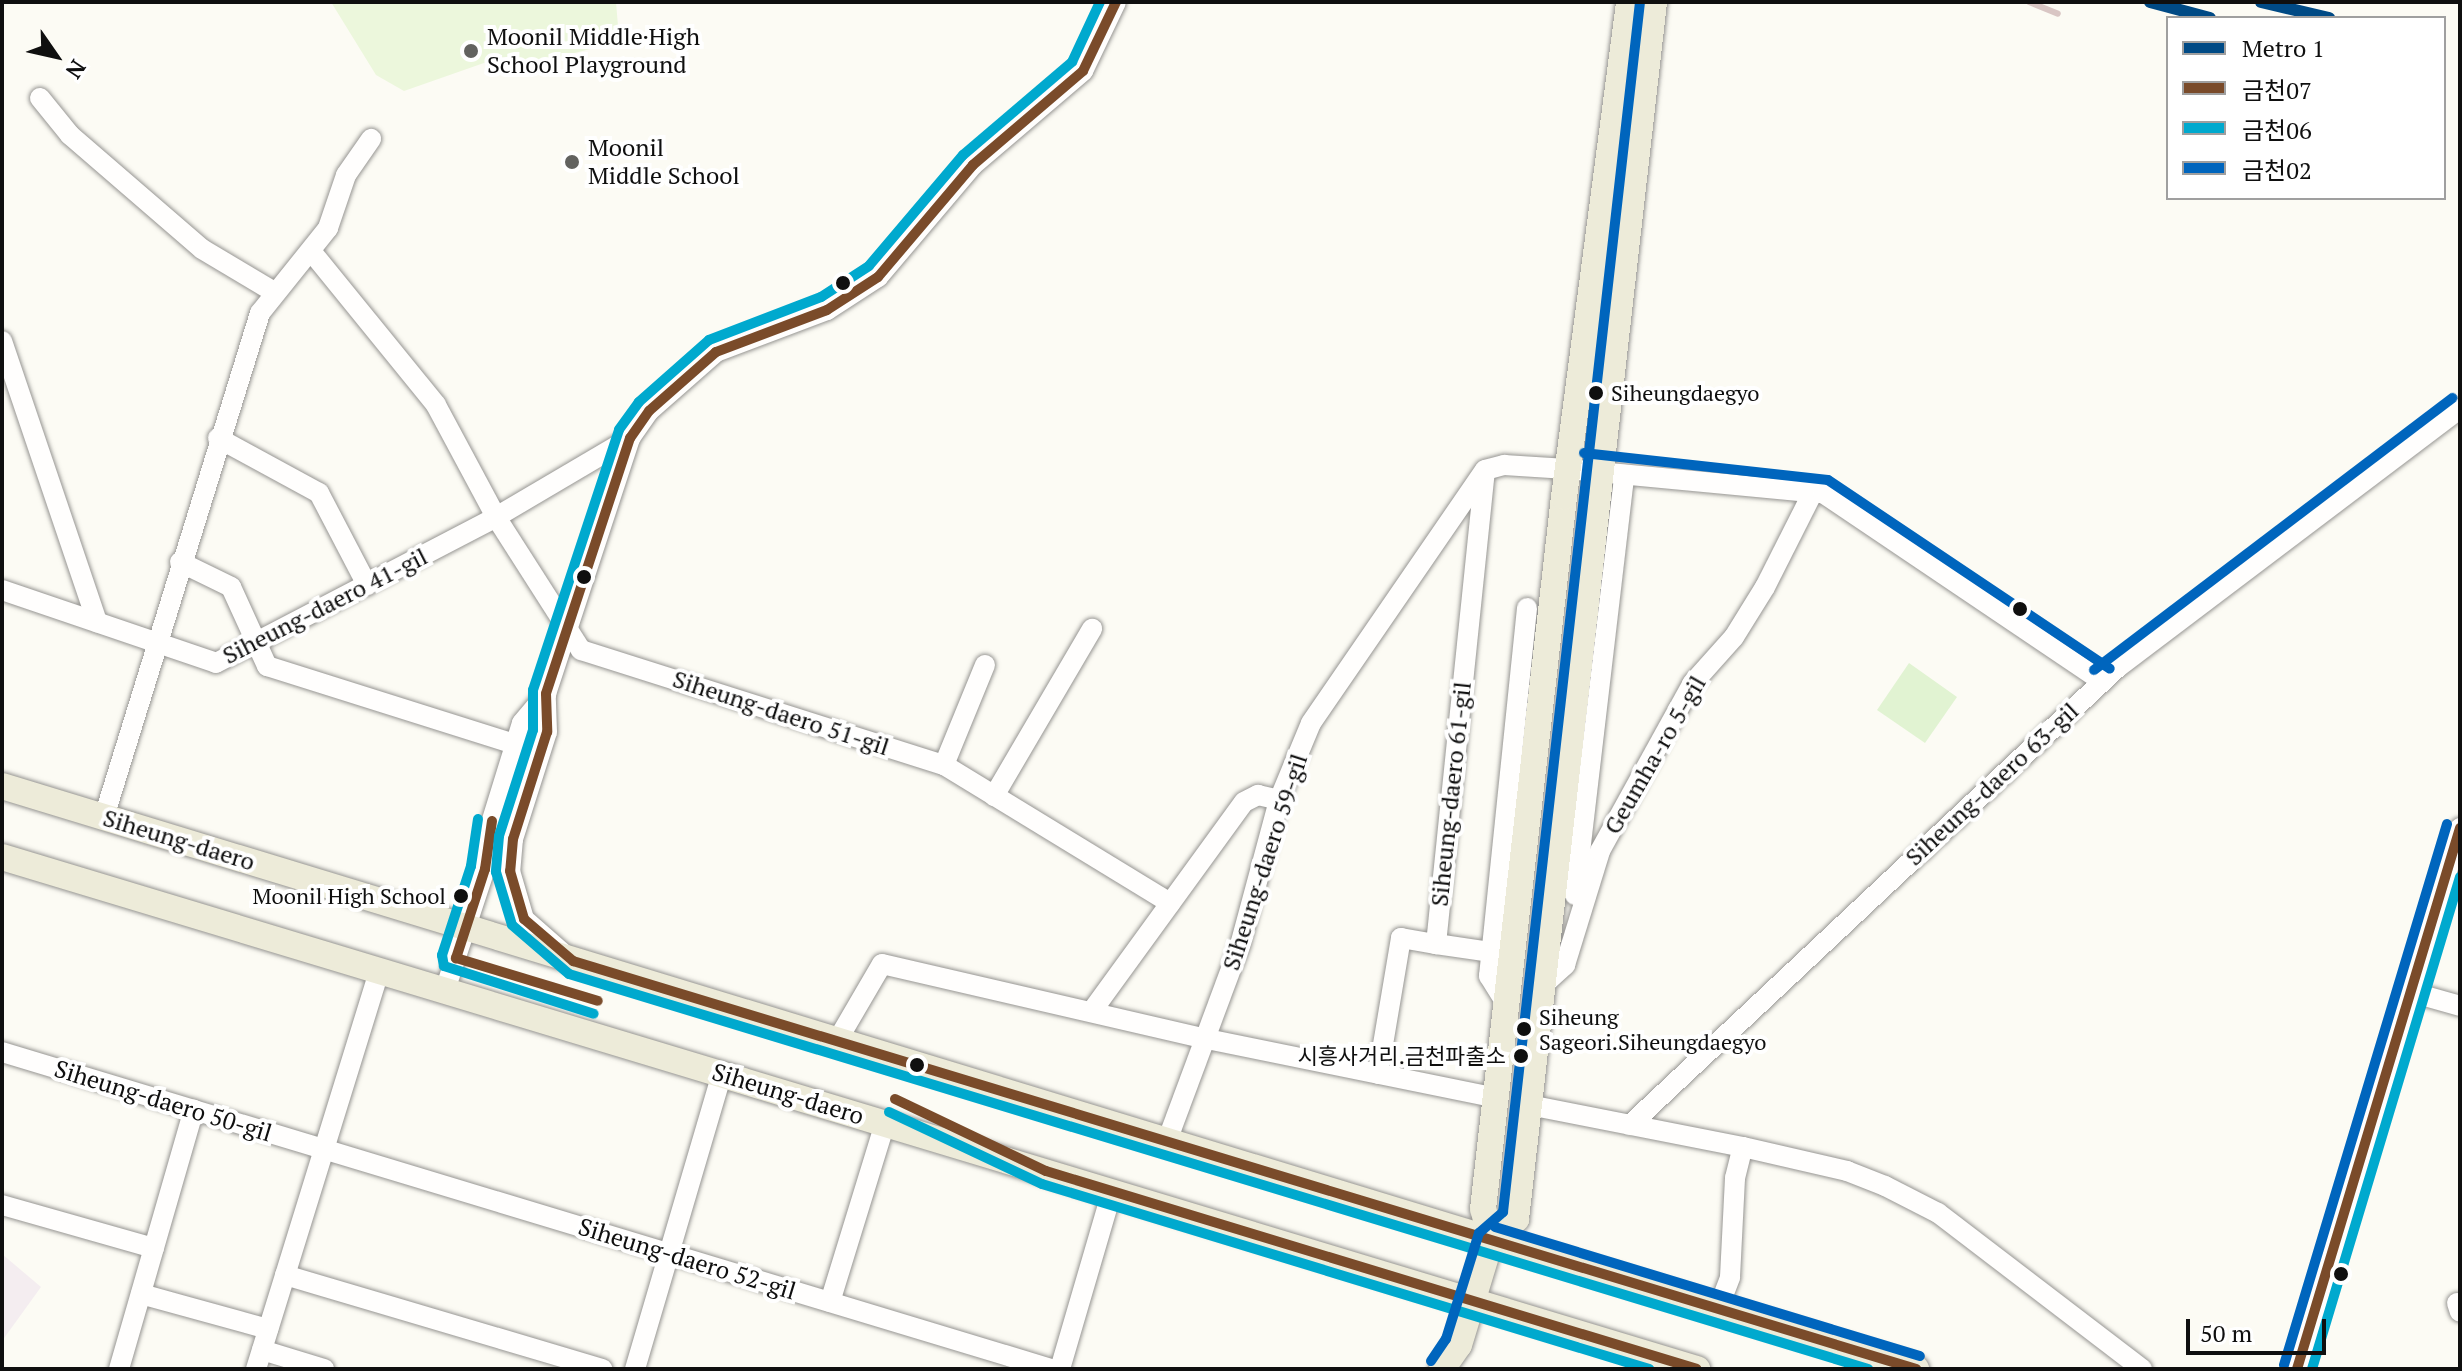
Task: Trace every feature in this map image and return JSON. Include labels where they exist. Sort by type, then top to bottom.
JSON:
[{"type":"main road","points":[[1442,1369],[1459,1345],[1491,1240],[1483,1209],[1509,1008],[1567,469],[1629,2]]},
{"type":"main road","points":[[1491,1240],[1516,1219],[1543,985],[1614,474],[1654,2]]},
{"type":"main road","name":"Siheung-daero","points":[[2,786],[1916,1369]]},
{"type":"main road","name":"Siheung-daero","points":[[2,857],[1686,1367]]},
{"type":"street","points":[[445,990],[485,869],[487,836],[522,723],[546,694],[630,438],[649,411],[716,352],[827,310],[878,277],[973,165],[1083,71],[1116,2]]},
{"type":"street","points":[[40,98],[70,135],[202,249],[274,292]]},
{"type":"street","points":[[104,817],[218,438],[260,313],[274,292],[311,251],[335,213],[346,175],[371,139]]},
{"type":"street","name":"Siheung-daero 51-gil","points":[[311,251],[436,405],[496,517],[581,650],[944,765],[1170,903]]},
{"type":"street","points":[[2,341],[97,622]]},
{"type":"street","name":"Siheung-daero 63-gil","points":[[1630,1125],[2102,681],[2460,409]]},
{"type":"street","points":[[218,438],[319,493],[367,585]]},
{"type":"street","name":"Siheung-daero 41-gil","points":[[2,590],[216,663],[496,517],[630,438]]},
{"type":"street","points":[[1485,470],[1504,465],[1567,469],[1823,493],[2102,681]]},
{"type":"street","name":"Siheung-daero 59-gil","points":[[1167,1141],[1240,945],[1279,800],[1311,723],[1485,470]]},
{"type":"street","name":"Siheung-daero 61-gil","points":[[1436,944],[1485,470]]},
{"type":"street","points":[[1569,943],[1614,474]]},
{"type":"street","name":"Geumha-ro 5-gil","points":[[1543,985],[1565,965],[1569,943],[1600,851],[1692,684],[1734,637],[1757,599],[1813,492]]},
{"type":"street","points":[[180,562],[231,587],[267,666],[540,752]]},
{"type":"street","points":[[1509,1008],[1489,976],[1527,608]]},
{"type":"street","points":[[994,796],[1092,629]]},
{"type":"street","points":[[944,765],[985,665]]},
{"type":"street","points":[[546,694],[547,732],[513,839],[510,871],[524,919],[573,961]]},
{"type":"street","points":[[1092,1011],[1244,802],[1258,795],[1279,800]]},
{"type":"street","points":[[2297,1369],[2460,828]]},
{"type":"street","points":[[485,869],[513,839]]},
{"type":"street","points":[[1378,1074],[1401,938],[1491,952]]},
{"type":"street","points":[[837,1041],[882,964],[1207,1039],[1497,1098]]},
{"type":"street","points":[[324,1369],[259,1360],[379,971]]},
{"type":"street","points":[[2411,992],[2460,1006]]},
{"type":"street","name":"Siheung-daero 50-gil","points":[[2,1052],[324,1149]]},
{"type":"street","points":[[635,1369],[722,1074]]},
{"type":"street","points":[[1529,1105],[1847,1171],[1938,1213],[2142,1369]]},
{"type":"street","points":[[119,1369],[194,1110]]},
{"type":"street","name":"Siheung-daero","points":[[830,1302],[885,1123]]},
{"type":"street","points":[[1718,1309],[1730,1277],[1735,1178],[1743,1147]]},
{"type":"street","name":"Siheung-daero 52-gil","points":[[324,1149],[1051,1369]]},
{"type":"street","points":[[1060,1369],[1112,1191]]},
{"type":"street","points":[[2,1205],[154,1248]]},
{"type":"street","points":[[285,1275],[554,1362],[602,1369]]},
{"type":"street","points":[[141,1294],[268,1329]]},
{"type":"shaded area","points":[[2,1254],[41,1287],[2,1341]]},
{"type":"green space","name":"Moonil Middle·High School Playground","points":[[331,2],[616,2],[618,26],[606,45],[539,62],[501,57],[404,91],[376,75]]},
{"type":"green space","points":[[1909,663],[1957,697],[1925,743],[1877,710]]},
{"type":"railway","points":[[2029,2],[2058,14]]},
{"type":"metro line","name":"1","points":[[2150,2],[2202,16]]},
{"type":"metro line","name":"1","points":[[2261,2],[2320,16]]},
{"type":"transit line","name":"금천06","points":[[1100,2],[1072,62],[963,155],[869,266],[821,297],[709,340],[639,402],[619,430],[533,690],[533,730],[499,836],[496,872],[512,925],[569,974],[1868,1369]]},
{"type":"transit line","name":"금천07","points":[[1116,2],[1083,71],[973,165],[878,277],[827,310],[716,352],[649,411],[630,438],[546,694],[547,732],[513,839],[510,871],[524,919],[573,961],[1916,1369]]},
{"type":"transit line","name":"금천02","points":[[1431,1361],[1446,1339],[1479,1233],[1503,1212],[1640,2]]},
{"type":"transit line","name":"금천02","points":[[2094,670],[2452,398]]},
{"type":"transit line","name":"금천02","points":[[1584,453],[1828,480],[2110,669]]},
{"type":"transit line","name":"금천06","points":[[478,819],[471,866],[442,955],[444,966],[594,1014]]},
{"type":"transit line","name":"금천07","points":[[492,821],[485,869],[456,958],[598,1001]]},
{"type":"transit line","name":"금천02","points":[[2284,1365],[2447,824]]},
{"type":"transit line","name":"금천07","points":[[2297,1369],[2460,828]]},
{"type":"transit line","name":"금천06","points":[[2312,1369],[2460,877]]},
{"type":"transit line","name":"금천07","points":[[895,1099],[1046,1171],[1697,1369]]},
{"type":"transit line","name":"금천06","points":[[889,1112],[1042,1184],[1649,1369]]},
{"type":"transit line","name":"금천02","points":[[1495,1227],[1920,1356]]},
{"type":"place","name":"Moonil Middle·High School Playground","points":[[471,51]]},
{"type":"place","name":"Moonil Middle School","points":[[572,162]]},
{"type":"place","name":"Siheungdaegyo","points":[[1596,393]]},
{"type":"place","name":"Moonil High School","points":[[461,896]]},
{"type":"place","name":"Siheung Sageori.Siheungdaegyo","points":[[1524,1029]]},
{"type":"place","name":"시흥사거리.금천파출소","points":[[1521,1056]]}]
